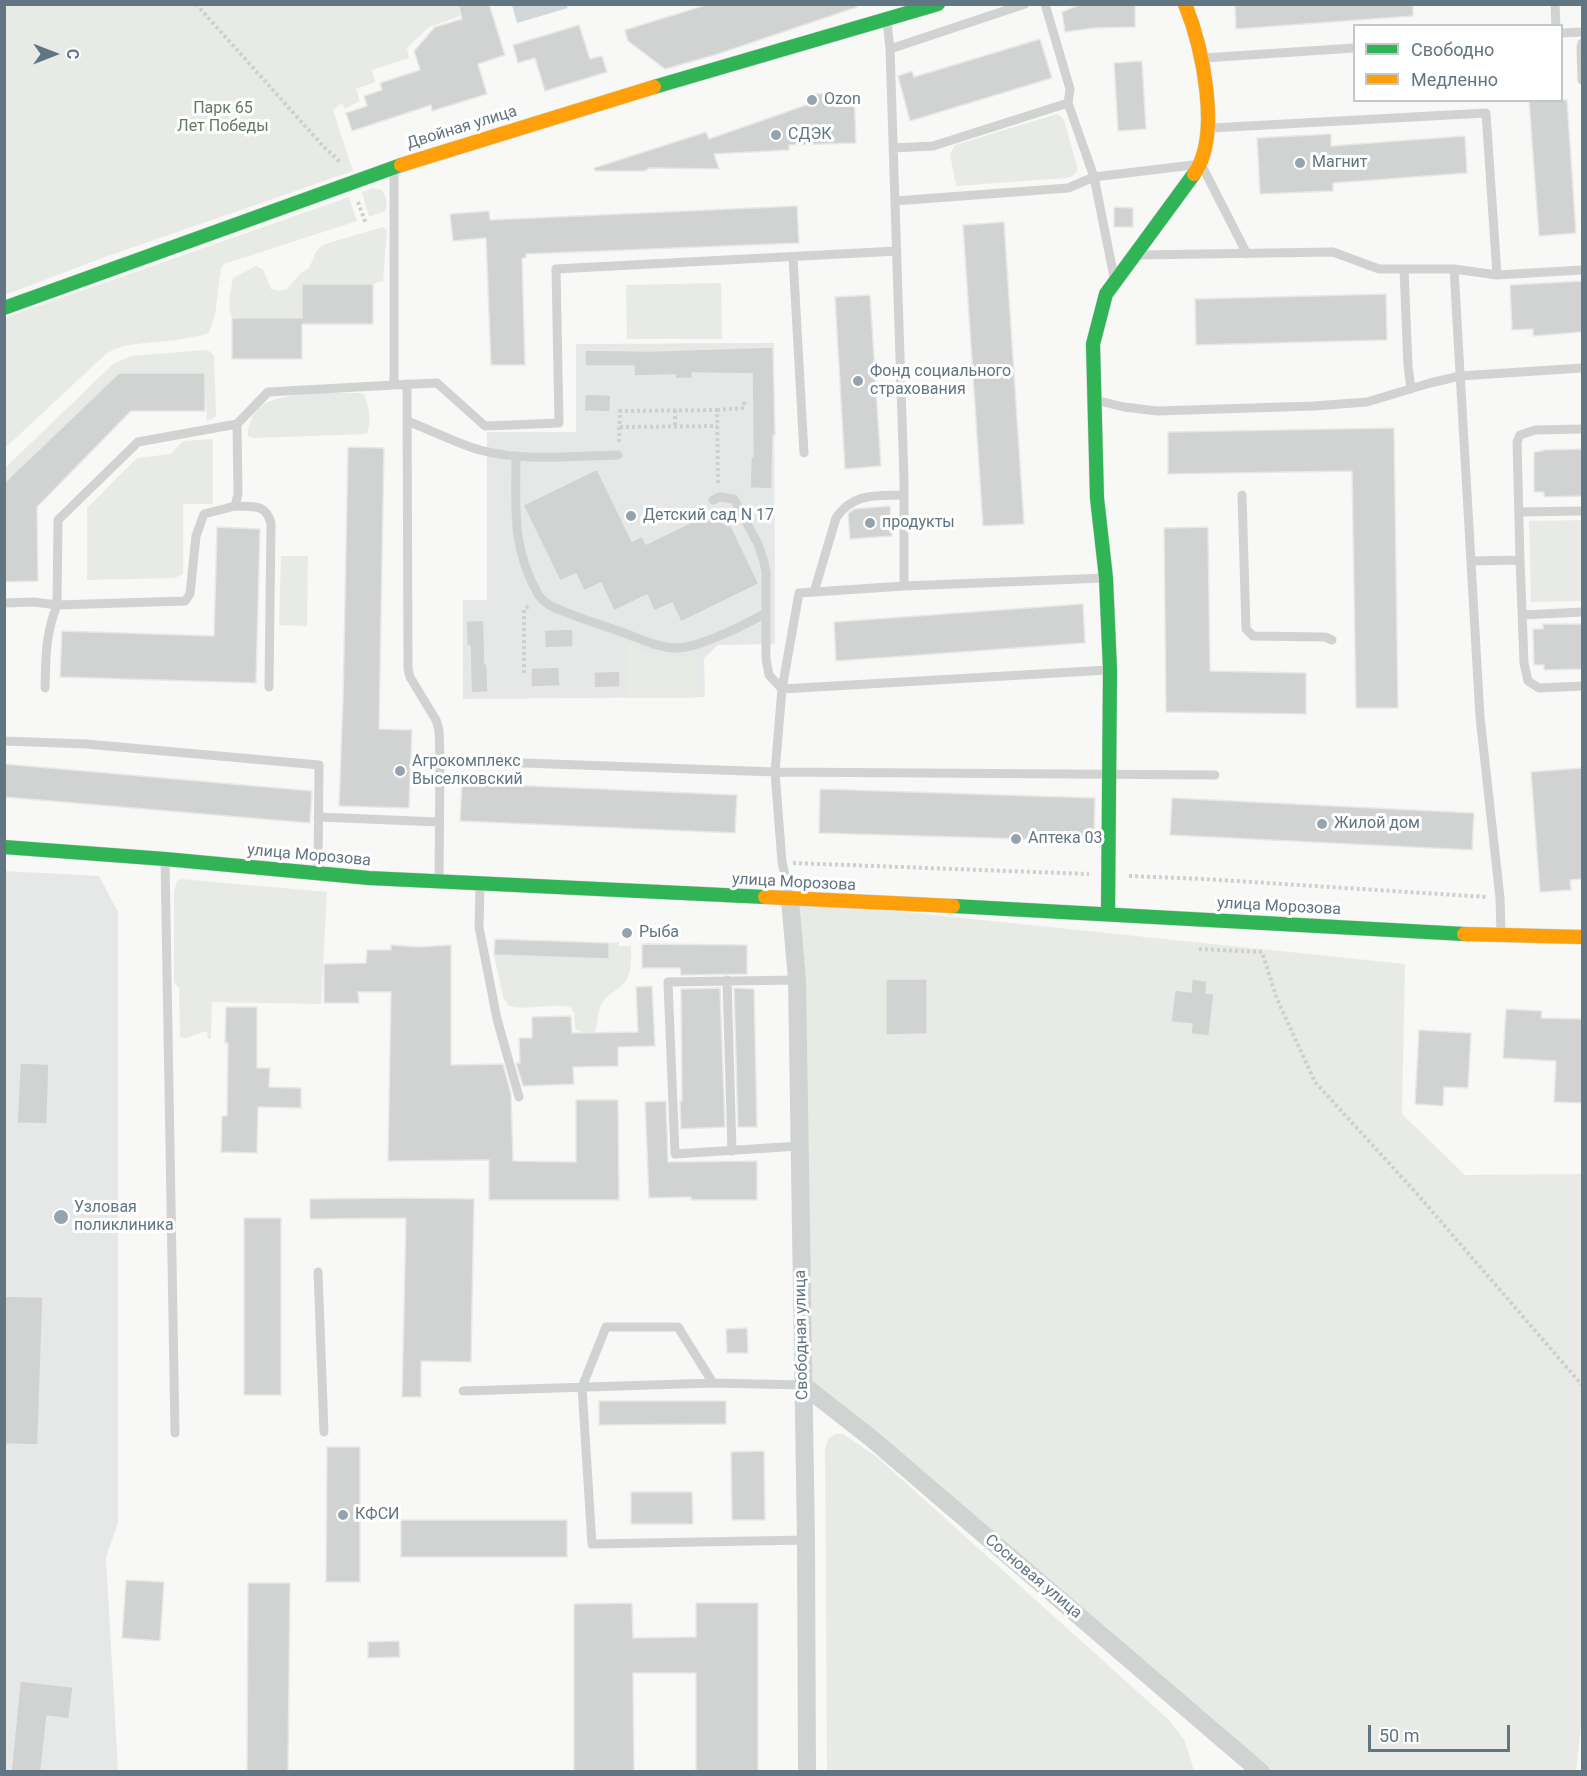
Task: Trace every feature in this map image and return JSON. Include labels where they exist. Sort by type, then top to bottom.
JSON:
[{"type":"street","name":"Двойная улица","points":[[4,308],[394,167],[580,109],[887,21],[938,4]]},
{"type":"street","points":[[1108,914],[1110,670],[1106,578],[1097,498],[1093,344],[1106,294],[1201,164],[1209,128],[1202,59],[1185,4]]},
{"type":"street","name":"улица Морозова","points":[[4,848],[165,859],[369,878],[1108,914],[1501,936],[1582,937]]},
{"type":"street","name":"Свободная улица","points":[[790,900],[796,980],[806,1540],[807,1772]]},
{"type":"street","name":"Сосновая улица","points":[[803,1385],[871,1438],[1261,1772]]},
{"type":"lane","points":[[890,49],[1025,4]]},
{"type":"lane","points":[[1045,4],[1070,89],[1068,103],[1094,177],[1115,282]]},
{"type":"lane","points":[[1555,4],[1556,24]]},
{"type":"lane","points":[[887,21],[897,251],[904,495],[904,586]]},
{"type":"lane","points":[[1563,33],[1582,32]]},
{"type":"lane","points":[[1582,43],[1582,80]]},
{"type":"lane","points":[[1202,59],[1353,48]]},
{"type":"lane","points":[[893,148],[933,146],[1068,103]]},
{"type":"lane","points":[[1209,128],[1486,113],[1497,275]]},
{"type":"lane","points":[[895,201],[1068,188],[1094,177],[1201,164],[1247,254]]},
{"type":"lane","points":[[394,167],[394,385]]},
{"type":"lane","points":[[45,688],[47,638],[49,625],[57,605],[58,520],[138,442],[237,424],[268,392],[407,384],[437,383],[485,426],[559,423],[556,270],[897,251]]},
{"type":"lane","points":[[1134,255],[1333,252],[1379,269],[1454,269],[1497,275],[1582,270]]},
{"type":"lane","points":[[793,257],[804,453]]},
{"type":"lane","points":[[1404,269],[1411,389]]},
{"type":"lane","points":[[1454,269],[1480,717],[1500,898],[1501,936]]},
{"type":"lane","points":[[1094,399],[1124,407],[1157,411],[1302,407],[1367,402],[1460,376],[1582,368]]},
{"type":"lane","points":[[407,384],[408,669],[410,677],[436,720],[438,730],[440,760],[438,881]]},
{"type":"lane","points":[[407,421],[479,450],[516,456],[618,455]]},
{"type":"lane","points":[[235,506],[238,494],[237,424]]},
{"type":"lane","points":[[1582,429],[1535,430],[1520,435],[1517,442],[1524,663],[1528,681],[1539,688],[1582,686]]},
{"type":"lane","points":[[516,456],[518,544],[522,560],[541,598],[549,604],[661,646],[677,648],[698,644],[749,623],[766,613]]},
{"type":"lane","points":[[814,592],[836,518],[842,509],[859,498],[904,495]]},
{"type":"lane","points":[[1242,495],[1246,629],[1253,636],[1325,637],[1332,640]]},
{"type":"lane","points":[[716,499],[734,499],[758,544],[766,573],[766,659],[769,675],[782,688],[1110,670]]},
{"type":"lane","points":[[4,603],[34,602],[57,605],[185,601],[190,594],[196,536],[204,514],[235,506],[264,509],[271,523],[269,687]]},
{"type":"lane","points":[[1519,512],[1582,511]]},
{"type":"lane","points":[[1471,561],[1520,560]]},
{"type":"lane","points":[[790,900],[782,862],[775,772],[782,688],[799,593],[904,586],[1106,578]]},
{"type":"lane","points":[[1522,615],[1582,612]]},
{"type":"lane","points":[[4,741],[86,744],[319,765],[318,874]]},
{"type":"lane","points":[[440,760],[775,772],[1215,775]]},
{"type":"lane","points":[[318,817],[439,822]]},
{"type":"lane","points":[[165,859],[175,1432]]},
{"type":"lane","points":[[480,883],[479,927],[497,1019],[519,1097]]},
{"type":"lane","points":[[727,980],[732,1151]]},
{"type":"lane","points":[[796,980],[668,982],[675,1154],[799,1146]]},
{"type":"lane","points":[[318,1272],[324,1432]]},
{"type":"lane","points":[[713,1383],[678,1327],[606,1327],[582,1387],[592,1544],[806,1540]]},
{"type":"lane","points":[[463,1391],[713,1383],[803,1385]]},
{"type":"path","points":[[196,4],[323,146],[338,162],[345,165],[366,224]]},
{"type":"path","points":[[618,455],[620,411],[717,410],[744,408],[744,402]]},
{"type":"path","points":[[675,410],[675,426]]},
{"type":"path","points":[[716,499],[717,410]]},
{"type":"path","points":[[620,427],[717,426]]},
{"type":"path","points":[[524,673],[524,609],[541,598]]},
{"type":"path","points":[[782,862],[1204,879],[1500,898]]},
{"type":"path","points":[[1199,949],[1262,952],[1277,999],[1315,1082],[1418,1195],[1582,1385]]},
{"type":"shaded area","points":[[512,5],[566,5],[568,8],[517,23]]},
{"type":"shaded area","name":"Детский сад N 17","points":[[774,343],[775,644],[718,645],[704,658],[705,697],[463,699],[463,600],[487,600],[487,432],[576,432],[576,344]]},
{"type":"shaded area","name":"Узловая поликлиника","points":[[4,871],[99,876],[118,912],[118,1523],[106,1557],[118,1771],[5,1771]]},
{"type":"green space","name":"Парк 65 Лет Победы","points":[[5,5],[457,5],[460,16],[429,27],[407,48],[409,58],[372,70],[375,82],[356,89],[360,101],[345,109],[342,103],[333,110],[353,171],[105,257],[5,295]]},
{"type":"green space","points":[[1057,114],[1064,120],[1077,166],[1077,171],[1073,176],[956,186],[950,154],[955,145]]},
{"type":"green space","points":[[373,188],[382,190],[386,198],[386,205],[385,211],[369,217],[362,192]]},
{"type":"green space","points":[[349,197],[357,221],[224,264],[221,268],[215,315],[209,332],[180,339],[127,345],[113,350],[5,448],[4,318]]},
{"type":"green space","points":[[383,227],[387,230],[383,281],[302,318],[232,318],[229,303],[233,278],[256,266],[263,269],[271,289],[280,291],[287,289],[300,274],[309,268],[322,245]]},
{"type":"green space","points":[[721,283],[722,339],[627,339],[626,285]]},
{"type":"green space","points":[[206,350],[214,356],[216,415],[213,419],[207,421],[205,373],[119,373],[5,483],[5,468],[113,364],[131,356]]},
{"type":"green space","points":[[310,393],[363,394],[369,413],[367,434],[254,438],[248,436],[250,421],[266,403]]},
{"type":"green space","points":[[213,439],[213,504],[183,504],[183,574],[175,578],[87,580],[87,508],[137,458],[171,454],[183,441]]},
{"type":"green space","points":[[1582,520],[1582,601],[1531,602],[1529,521]]},
{"type":"green space","points":[[281,556],[308,556],[307,626],[279,625]]},
{"type":"green space","points":[[626,646],[667,657],[695,654],[695,698],[626,698]]},
{"type":"green space","points":[[181,879],[327,892],[321,1004],[212,1002],[211,1038],[208,1039],[207,1032],[187,1038],[180,1037],[179,988],[174,982],[174,891],[177,881]]},
{"type":"green space","points":[[790,900],[1405,964],[1402,1114],[1465,1175],[1582,1174],[1582,1716],[1576,1771],[1261,1771],[803,1385]]},
{"type":"green space","points":[[619,942],[619,946],[631,946],[630,971],[623,984],[603,1002],[594,1033],[575,1029],[574,1013],[570,1007],[509,1006],[503,997],[494,955],[609,959],[609,943]]},
{"type":"green space","points":[[835,1434],[843,1434],[877,1457],[1170,1721],[1185,1741],[1194,1771],[827,1771],[825,1450],[828,1439]]},
{"type":"building","points":[[458,4],[489,4],[505,55],[478,64],[487,94],[432,111],[431,105],[352,131],[346,113],[367,106],[364,96],[382,90],[380,83],[420,70],[414,51],[435,27],[462,19]]},
{"type":"building","points":[[709,4],[857,4],[857,7],[718,54],[665,69],[628,41],[625,30]]},
{"type":"building","points":[[1081,4],[1135,4],[1135,27],[1094,28],[1065,32],[1062,12]]},
{"type":"building","points":[[1235,4],[1413,4],[1413,16],[1236,29]]},
{"type":"building","points":[[579,25],[590,59],[602,56],[607,72],[545,91],[535,58],[518,63],[513,45]]},
{"type":"building","points":[[1040,39],[1052,78],[910,121],[898,76],[912,71],[914,77]]},
{"type":"building","points":[[1142,61],[1146,129],[1118,131],[1114,63]]},
{"type":"building","points":[[854,93],[856,143],[789,145],[789,150],[714,154],[719,169],[650,168],[644,171],[595,171],[594,168],[706,132],[709,139],[809,104],[808,94]]},
{"type":"building","points":[[1567,100],[1576,233],[1539,236],[1529,102]]},
{"type":"building","points":[[1331,134],[1331,146],[1465,136],[1467,173],[1333,183],[1333,191],[1260,194],[1257,138]]},
{"type":"building","points":[[797,206],[799,243],[526,254],[526,258],[522,258],[525,365],[491,365],[486,238],[453,241],[450,214],[489,211],[490,220]]},
{"type":"building","points":[[1114,207],[1133,208],[1133,227],[1114,227]]},
{"type":"building","points":[[1004,222],[1024,524],[983,526],[963,225]]},
{"type":"building","points":[[1582,281],[1582,332],[1533,336],[1533,329],[1512,330],[1510,285]]},
{"type":"building","points":[[302,284],[373,284],[373,324],[302,324],[302,359],[232,359],[232,318],[302,318]]},
{"type":"building","points":[[1386,294],[1387,340],[1196,345],[1195,299]]},
{"type":"building","name":"Фонд социального страхования","points":[[870,295],[881,466],[845,469],[835,297]]},
{"type":"building","points":[[773,347],[775,435],[773,435],[772,489],[750,488],[751,457],[753,457],[752,374],[692,373],[693,378],[675,379],[675,375],[634,376],[634,366],[585,366],[585,350],[650,351]]},
{"type":"building","points":[[119,373],[205,373],[205,411],[131,411],[37,507],[38,581],[4,582],[4,483]]},
{"type":"building","points":[[585,394],[611,395],[610,412],[584,411]]},
{"type":"building","points":[[1394,428],[1398,708],[1356,708],[1352,471],[1168,474],[1168,432]]},
{"type":"building","points":[[348,447],[384,448],[379,729],[412,730],[409,808],[339,806]]},
{"type":"building","points":[[1582,449],[1582,496],[1544,497],[1544,492],[1534,492],[1534,452]]},
{"type":"building","points":[[597,469],[632,541],[642,536],[646,544],[722,507],[759,584],[681,622],[672,603],[654,611],[647,595],[614,611],[601,583],[584,591],[576,574],[560,581],[523,505]]},
{"type":"building","name":"продукты","points":[[890,506],[892,536],[850,539],[848,514],[854,509]]},
{"type":"building","points":[[217,527],[260,529],[256,683],[60,677],[62,631],[214,636]]},
{"type":"building","points":[[1208,527],[1210,671],[1306,673],[1306,714],[1166,712],[1164,528]]},
{"type":"building","points":[[1083,604],[1085,643],[836,661],[834,622]]},
{"type":"building","points":[[484,620],[488,692],[471,693],[470,646],[467,646],[466,621]]},
{"type":"building","points":[[1543,624],[1582,624],[1582,669],[1544,670],[1544,665],[1534,665],[1533,629],[1543,629]]},
{"type":"building","points":[[573,629],[573,647],[545,648],[544,630]]},
{"type":"building","points":[[559,667],[560,686],[531,687],[531,668]]},
{"type":"building","points":[[620,671],[620,687],[594,688],[594,672]]},
{"type":"building","points":[[4,764],[312,791],[310,823],[4,797]]},
{"type":"building","points":[[1582,768],[1582,879],[1570,880],[1571,890],[1540,892],[1531,772]]},
{"type":"building","points":[[462,783],[737,795],[735,833],[460,821]]},
{"type":"building","points":[[820,789],[1095,798],[1094,841],[819,833]]},
{"type":"building","name":"Жилой дом","points":[[1172,798],[1474,813],[1472,850],[1170,835]]},
{"type":"building","points":[[495,939],[609,943],[609,959],[494,955]]},
{"type":"building","points":[[642,944],[747,945],[747,974],[681,975],[680,968],[642,968]]},
{"type":"building","points":[[391,945],[419,947],[451,945],[451,1065],[503,1064],[511,1094],[513,1161],[576,1162],[576,1100],[618,1100],[619,1200],[489,1200],[489,1160],[388,1161],[391,992],[358,992],[359,1003],[324,1003],[324,964],[366,963],[367,950],[391,950]]},
{"type":"building","points":[[886,979],[927,979],[927,1034],[886,1035]]},
{"type":"building","points":[[1192,979],[1207,981],[1206,993],[1214,994],[1209,1036],[1191,1034],[1192,1024],[1171,1022],[1175,990],[1191,992]]},
{"type":"building","points":[[652,986],[655,1046],[618,1047],[618,1066],[573,1067],[574,1084],[523,1086],[516,1063],[520,1063],[519,1038],[532,1038],[532,1017],[571,1016],[572,1033],[638,1032],[636,987]]},
{"type":"building","points":[[720,988],[725,1127],[681,1129],[681,989]]},
{"type":"building","points":[[734,988],[754,989],[757,1127],[738,1127]]},
{"type":"building","points":[[226,1007],[257,1007],[257,1068],[270,1068],[269,1087],[301,1088],[301,1108],[258,1107],[257,1153],[221,1152],[222,1116],[227,1116]]},
{"type":"building","points":[[1506,1009],[1542,1011],[1541,1018],[1582,1019],[1582,1103],[1554,1102],[1556,1061],[1503,1058]]},
{"type":"building","points":[[1419,1030],[1471,1033],[1468,1088],[1444,1087],[1443,1106],[1415,1104]]},
{"type":"building","points":[[20,1063],[49,1064],[47,1124],[17,1123]]},
{"type":"building","points":[[666,1101],[668,1162],[757,1161],[757,1200],[649,1198],[645,1102]]},
{"type":"building","points":[[310,1199],[474,1199],[471,1362],[421,1361],[421,1397],[402,1397],[406,1218],[310,1219]]},
{"type":"building","points":[[244,1218],[281,1218],[281,1395],[244,1395]]},
{"type":"building","points":[[4,1296],[43,1297],[38,1445],[4,1444]]},
{"type":"building","points":[[747,1328],[748,1353],[727,1353],[726,1329]]},
{"type":"building","points":[[599,1401],[726,1401],[726,1424],[599,1425]]},
{"type":"building","name":"КФСИ","points":[[327,1447],[360,1447],[360,1582],[326,1582]]},
{"type":"building","points":[[764,1451],[765,1520],[732,1520],[731,1452]]},
{"type":"building","points":[[631,1492],[692,1492],[693,1524],[631,1524]]},
{"type":"building","points":[[401,1520],[567,1520],[567,1557],[401,1557]]},
{"type":"building","points":[[126,1580],[164,1582],[160,1641],[122,1638]]},
{"type":"building","points":[[248,1583],[290,1583],[288,1772],[247,1772]]},
{"type":"building","points":[[632,1603],[633,1638],[696,1637],[696,1603],[758,1603],[758,1772],[696,1772],[696,1673],[633,1673],[634,1772],[574,1772],[574,1604]]},
{"type":"building","points":[[399,1641],[400,1657],[368,1658],[368,1642]]},
{"type":"building","points":[[20,1681],[73,1687],[69,1719],[47,1716],[41,1772],[11,1772]]},
{"type":"traffic: fast","points":[[654,87],[938,4]]},
{"type":"traffic: fast","points":[[4,308],[401,165]]},
{"type":"traffic: fast","points":[[1108,914],[1110,670],[1106,578],[1097,498],[1093,344],[1106,294],[1194,174]]},
{"type":"traffic: fast","points":[[4,847],[369,878],[765,897]]},
{"type":"traffic: fast","points":[[953,906],[1464,934]]},
{"type":"traffic: slow","points":[[1185,4],[1203,66],[1208,114],[1207,137],[1202,157],[1194,174]]},
{"type":"traffic: slow","points":[[401,165],[654,87]]},
{"type":"traffic: slow","points":[[765,897],[953,906]]},
{"type":"traffic: slow","points":[[1464,934],[1582,937]]},
{"type":"place","name":"Ozon","points":[[812,100]]},
{"type":"place","name":"СДЭК","points":[[776,135]]},
{"type":"place","name":"Магнит","points":[[1300,163]]},
{"type":"place","name":"Фонд социального страхования","points":[[858,381]]},
{"type":"place","name":"Детский сад N 17","points":[[631,516]]},
{"type":"place","name":"продукты","points":[[870,523]]},
{"type":"place","name":"Агрокомплекс Выселковский","points":[[400,771]]},
{"type":"place","name":"Жилой дом","points":[[1322,824]]},
{"type":"place","name":"Аптека 03","points":[[1016,839]]},
{"type":"place","name":"Рыба","points":[[627,933]]},
{"type":"place","name":"Узловая поликлиника","points":[[61,1217]]},
{"type":"place","name":"КФСИ","points":[[343,1515]]}]
